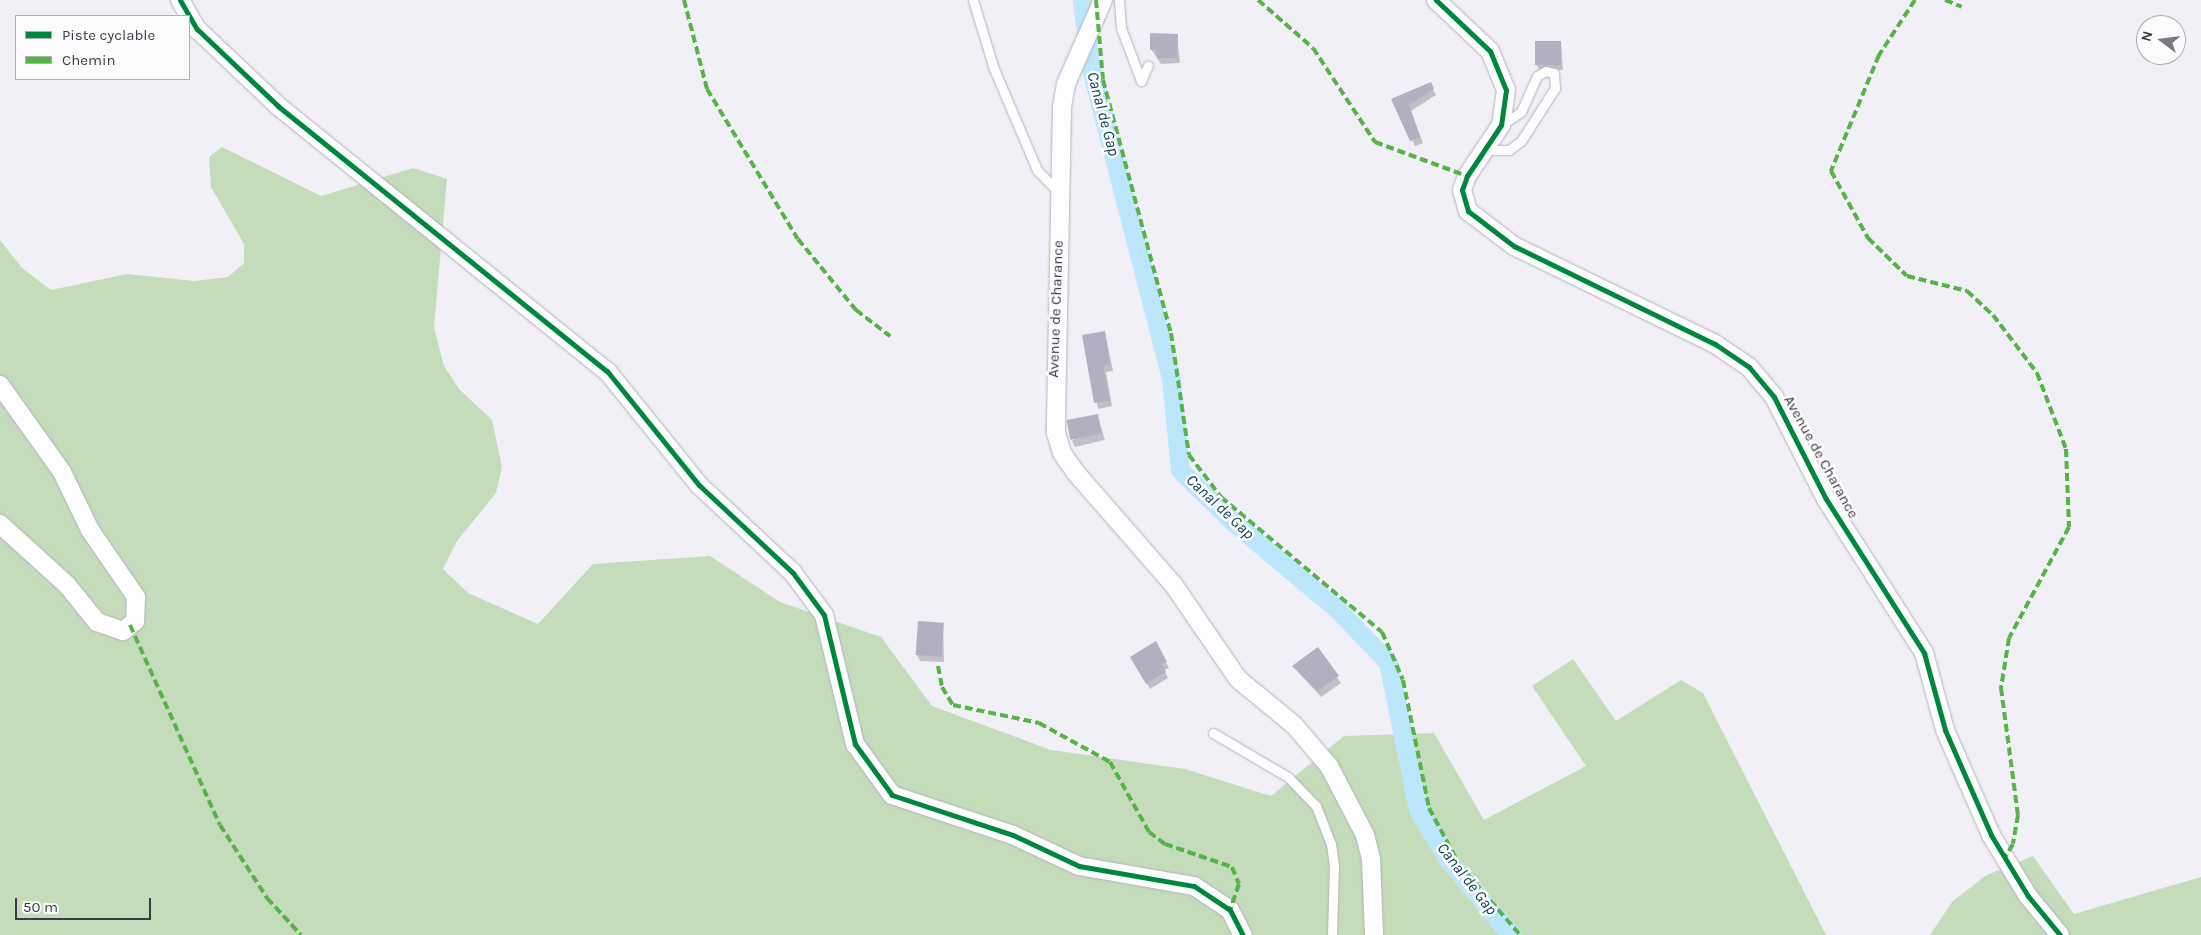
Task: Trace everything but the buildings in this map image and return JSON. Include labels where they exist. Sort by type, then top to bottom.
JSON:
[{"type":"street","points":[[180,0],[189,15]]},
{"type":"street","name":"Avenue de Charance","points":[[1103,0],[1084,43],[1062,107],[1056,433],[1062,453],[1076,473],[1173,584],[1238,679],[1294,725],[1329,766],[1365,835],[1371,859],[1374,935]]},
{"type":"street","name":"Avenue de Charance","points":[[1436,0],[1490,51],[1502,71],[1506,90],[1501,126],[1462,190],[1468,212],[1514,246],[1715,344],[1749,367],[1774,397],[1826,499],[1924,653],[1945,730],[1991,835],[2028,896],[2060,935]]},
{"type":"street","points":[[190,17],[197,29],[278,106],[607,371],[699,485],[793,572],[824,615],[855,744],[892,795],[1014,835],[1079,866],[1194,886],[1230,910],[1243,935]]},
{"type":"street","points":[[0,385],[62,472],[90,530],[136,597],[135,621],[123,630],[97,622],[67,586],[0,524]]},
{"type":"lane","points":[[973,0],[994,69],[1037,170],[1060,195]]},
{"type":"lane","points":[[1119,0],[1121,28],[1141,81],[1148,66]]},
{"type":"lane","points":[[1485,150],[1509,150],[1521,141],[1555,88],[1554,73],[1546,70],[1537,76],[1521,112],[1501,126]]},
{"type":"lane","points":[[1213,733],[1288,777],[1316,806],[1331,844],[1334,865],[1332,935]]},
{"type":"green space","points":[[222,147],[321,196],[413,168],[447,179],[434,327],[444,366],[459,389],[492,420],[502,467],[496,493],[457,541],[443,569],[468,593],[538,624],[593,564],[710,556],[780,602],[881,637],[932,706],[1051,750],[1185,769],[1271,796],[1344,736],[1434,733],[1484,820],[1586,766],[1532,686],[1573,659],[1616,721],[1681,680],[1703,693],[1826,935],[0,935],[0,240],[22,268],[51,290],[127,274],[194,281],[228,277],[244,263],[244,244],[211,187],[209,157]]},
{"type":"green space","points":[[2033,856],[2074,914],[2201,877],[2201,935],[1930,935],[1952,902],[1985,876]]},
{"type":"waterway","name":"Canal de Gap","points":[[1082,0],[1090,65],[1171,378],[1180,470],[1232,521],[1336,608],[1388,662],[1418,810],[1449,861],[1511,935]]},
{"type":"marked path","points":[[684,0],[707,89],[798,239],[856,310],[890,336]]},
{"type":"marked path","points":[[1096,0],[1103,80],[1171,333],[1189,455],[1221,497],[1382,632],[1403,680],[1429,808],[1459,864],[1520,935]]},
{"type":"marked path","points":[[1258,0],[1313,48],[1375,142],[1467,176]]},
{"type":"marked path","points":[[1915,0],[1879,55],[1831,171],[1868,238],[1907,276],[1967,291],[1993,315],[2037,373],[2066,449],[2069,527],[2009,638],[2001,688],[2018,815],[2013,844],[2004,859]]},
{"type":"marked path","points":[[1945,0],[1962,7]]},
{"type":"marked path","points":[[130,625],[220,825],[267,898],[301,935]]},
{"type":"marked path","points":[[938,666],[942,687],[953,705],[1039,723],[1110,762],[1149,832],[1165,844],[1232,867],[1239,884],[1230,910]]},
{"type":"cycle path","points":[[180,0],[189,15]]},
{"type":"cycle path","points":[[1436,0],[1490,51],[1506,90],[1501,125],[1467,176],[1462,190],[1468,211],[1514,246],[1715,344],[1749,367],[1774,397],[1826,499],[1924,653],[1945,730],[1991,835],[2028,896],[2060,935]]},
{"type":"cycle path","points":[[190,17],[197,29],[278,106],[607,371],[699,485],[793,573],[824,615],[855,744],[892,795],[1013,835],[1079,866],[1194,886],[1230,910],[1243,935]]}]
